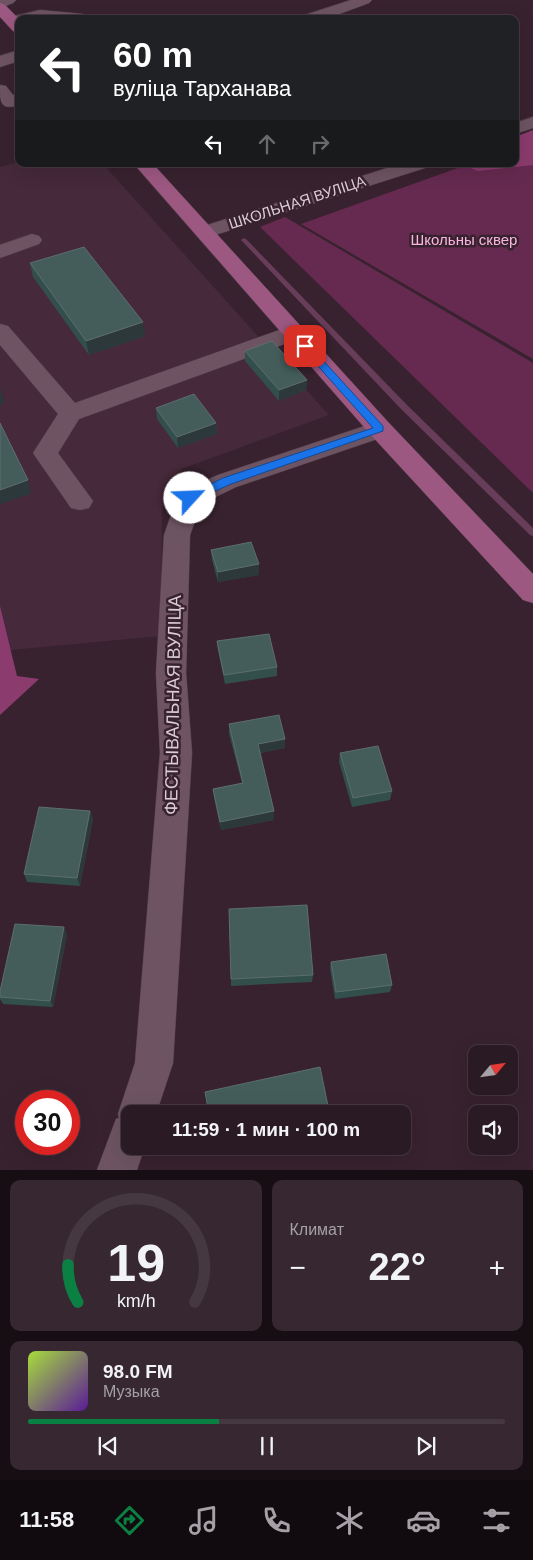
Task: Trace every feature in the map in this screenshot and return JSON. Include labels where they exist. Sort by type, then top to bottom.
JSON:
[{"type":"main road","points":[[0,8],[14,22]]},
{"type":"main road","points":[[146,167],[292,333],[533,592]]},
{"type":"street","points":[[0,3],[8,0]]},
{"type":"street","points":[[322,15],[364,0]]},
{"type":"street","points":[[0,62],[15,57]]},
{"type":"street","points":[[0,90],[10,102],[15,101]]},
{"type":"street","points":[[519,127],[533,122]]},
{"type":"street","name":"ШКОЛЬНАЯ ВУЛІЦА","points":[[205,232],[409,167]]},
{"type":"street","points":[[0,252],[32,240]]},
{"type":"street","points":[[0,331],[71,413]]},
{"type":"street","points":[[80,502],[45,453],[71,413],[292,333]]},
{"type":"street","name":"ФЕСТЫВАЛЬНАЯ ВУЛІЦА","points":[[140,1105],[154,1064],[176,753],[171,673],[177,535],[186,508],[190,498],[227,481],[380,429]]},
{"type":"street","points":[[117,1170],[122,1155]]},
{"type":"shaded area","points":[[533,130],[533,165],[519,167],[519,135]]},
{"type":"shaded area","points":[[15,163],[15,167],[106,167],[329,415],[181,469],[162,508],[161,636],[0,651],[0,167]]},
{"type":"shaded area","points":[[468,167],[515,167],[478,171]]},
{"type":"shaded area","points":[[0,606],[17,676],[39,679],[0,715]]},
{"type":"green space","name":"Школьны сквер","points":[[533,141],[533,359],[301,224],[461,167],[519,167],[519,159]]},
{"type":"green space","points":[[285,217],[533,363],[533,493],[260,227]]},
{"type":"building","points":[[84,247],[143,322],[86,341],[30,263]]},
{"type":"building","points":[[272,341],[307,380],[279,390],[245,351]]},
{"type":"building","points":[[194,394],[216,423],[177,437],[156,408]]},
{"type":"building","points":[[0,423],[28,480],[0,490]]},
{"type":"building","points":[[251,542],[259,564],[218,572],[211,550]]},
{"type":"building","points":[[269,634],[277,667],[224,675],[217,641]]},
{"type":"building","points":[[279,715],[285,739],[258,744],[274,811],[220,822],[213,789],[243,783],[229,724]]},
{"type":"building","points":[[378,746],[392,791],[353,798],[340,753]]},
{"type":"building","points":[[39,807],[90,811],[77,878],[24,874]]},
{"type":"building","points":[[307,905],[313,975],[231,979],[229,909]]},
{"type":"building","points":[[15,924],[64,927],[50,1001],[0,997]]},
{"type":"building","points":[[386,954],[392,985],[336,992],[331,962]]},
{"type":"building","points":[[320,1067],[328,1105],[207,1105],[205,1092]]},
{"type":"waterway","points":[[244,240],[404,407],[533,533]]},
{"type":"route","points":[[190,498],[227,481],[380,429],[305,346]]}]
